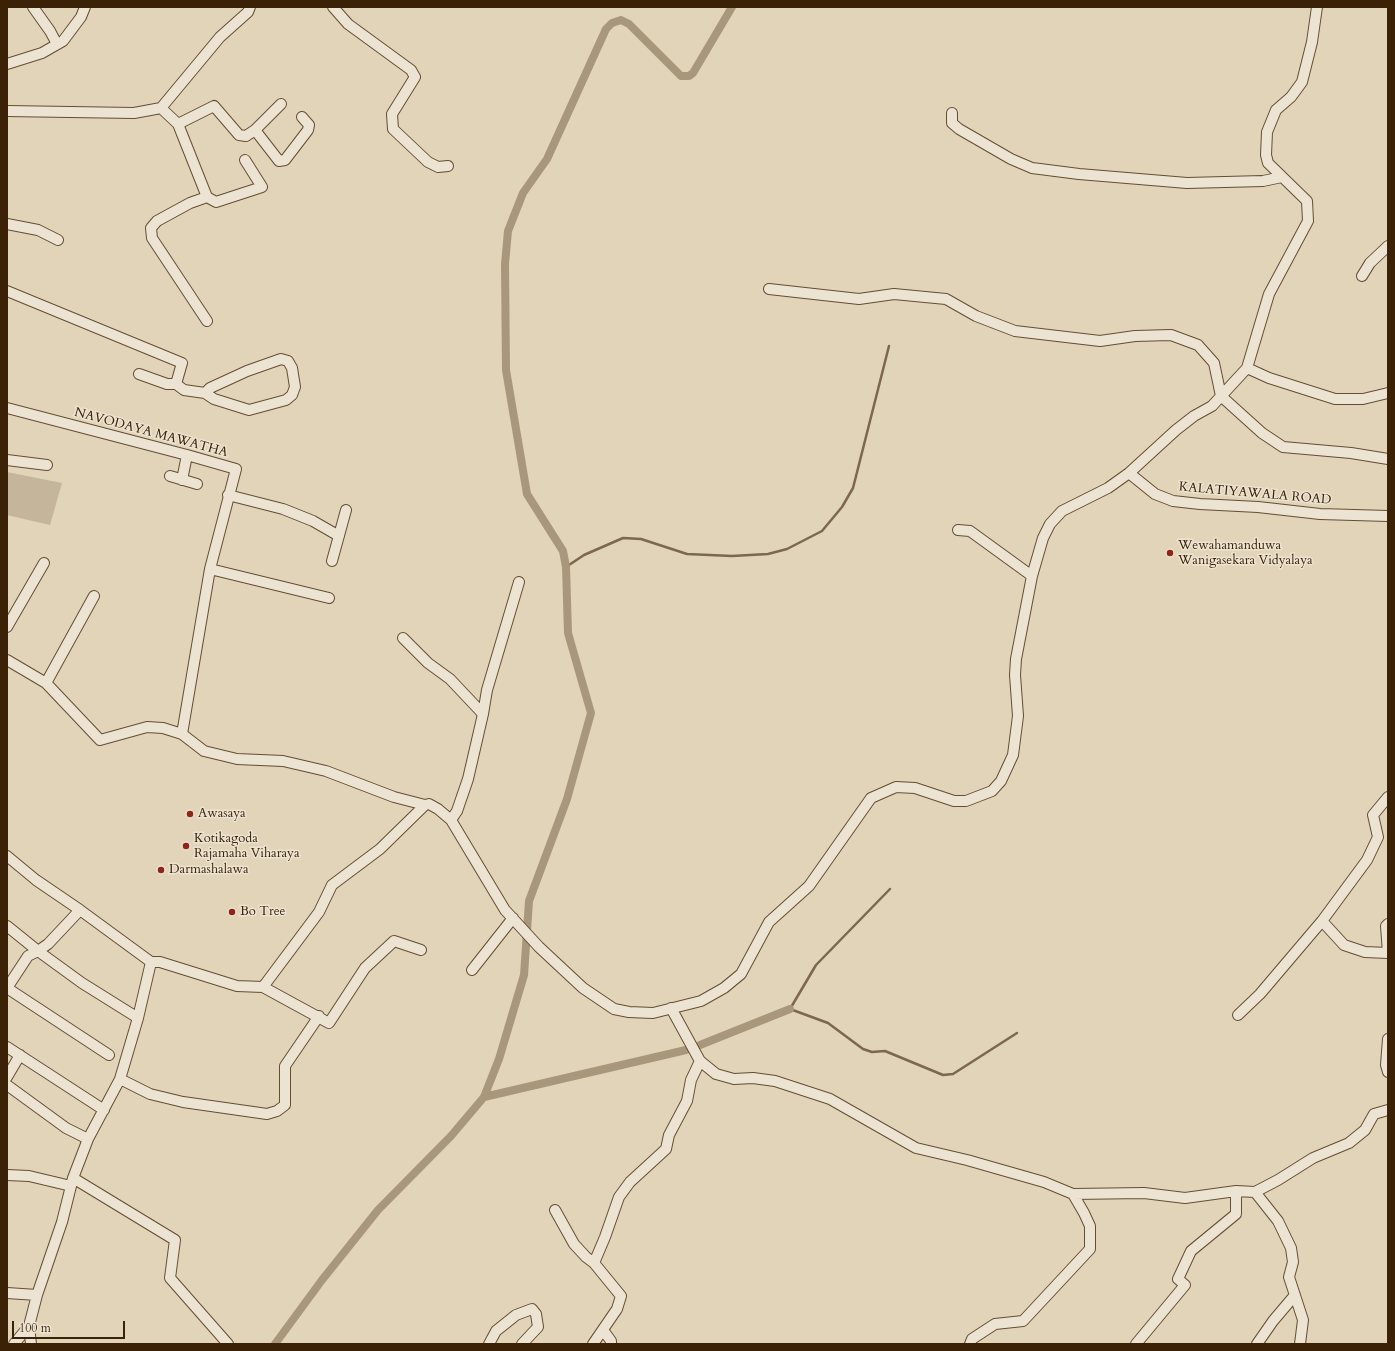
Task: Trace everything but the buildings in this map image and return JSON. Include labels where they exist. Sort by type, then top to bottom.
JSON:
[{"type":"street","points":[[33,7],[57,44]]},
{"type":"street","points":[[7,64],[42,53],[63,41],[81,17],[86,7]]},
{"type":"street","points":[[7,111],[134,112],[161,108],[220,37],[248,12],[250,7]]},
{"type":"street","points":[[333,7],[348,24],[411,70],[415,77],[392,114],[393,129],[428,162],[438,167],[448,166]]},
{"type":"street","points":[[7,660],[46,683],[100,740],[147,727],[163,728],[182,734],[204,751],[237,759],[284,761],[326,771],[394,797],[425,805],[429,804],[452,820],[505,910],[539,947],[583,988],[614,1009],[629,1012],[653,1013],[701,1001],[724,988],[741,974],[769,922],[809,886],[871,798],[896,787],[915,788],[954,801],[966,801],[992,791],[1002,781],[1013,755],[1018,716],[1015,675],[1016,659],[1032,576],[1043,538],[1050,524],[1062,511],[1108,488],[1129,473],[1176,430],[1194,416],[1212,406],[1247,368],[1269,294],[1308,220],[1307,201],[1268,163],[1266,155],[1268,132],[1276,110],[1291,97],[1302,82],[1312,42],[1317,7]]},
{"type":"street","points":[[178,124],[214,106],[239,135],[246,136],[255,130],[281,104]]},
{"type":"street","points":[[161,108],[178,124],[207,197],[216,202],[262,187],[245,160]]},
{"type":"street","points":[[952,113],[952,123],[959,129],[1011,159],[1032,168],[1079,174],[1187,183],[1263,181],[1282,177]]},
{"type":"street","points":[[255,130],[279,161],[285,160],[308,130],[309,125],[302,117]]},
{"type":"street","points":[[207,197],[190,203],[156,221],[151,228],[152,238],[207,322]]},
{"type":"street","points":[[7,224],[38,230],[58,240]]},
{"type":"street","points":[[1362,276],[1370,263],[1388,246]]},
{"type":"street","points":[[769,289],[859,299],[894,294],[946,299],[976,316],[1015,331],[1100,341],[1135,336],[1171,335],[1198,345],[1214,363],[1221,396],[1262,433],[1283,447],[1351,453],[1388,459]]},
{"type":"street","points":[[7,291],[182,363],[176,384]]},
{"type":"street","points":[[139,374],[167,384],[176,384],[184,390],[205,393],[214,399],[248,410],[286,400],[292,395],[295,387],[292,368],[288,361],[281,359],[247,371],[210,388],[205,393]]},
{"type":"street","points":[[1247,368],[1269,378],[1335,399],[1363,399],[1388,393]]},
{"type":"street","name":"NAVODAYA MAWATHA","points":[[7,408],[187,455],[236,470],[228,495],[210,569],[182,734]]},
{"type":"street","points":[[182,480],[187,455]]},
{"type":"street","points":[[7,460],[47,465]]},
{"type":"street","name":"KALATIYAWALA ROAD","points":[[1129,473],[1155,494],[1173,501],[1258,507],[1320,514],[1388,516]]},
{"type":"street","points":[[170,476],[197,484]]},
{"type":"street","points":[[228,495],[283,509],[313,521],[339,536]]},
{"type":"street","points":[[332,561],[346,510]]},
{"type":"street","points":[[958,530],[970,531],[1032,576]]},
{"type":"street","points":[[7,626],[44,563]]},
{"type":"street","points":[[210,569],[329,598]]},
{"type":"street","points":[[452,820],[457,811],[468,779],[487,690],[519,582]]},
{"type":"street","points":[[46,683],[94,596]]},
{"type":"street","points":[[403,638],[428,663],[450,679],[483,714]]},
{"type":"street","points":[[1238,1015],[1260,994],[1322,921],[1367,860],[1378,837],[1373,815],[1388,798]]},
{"type":"street","points":[[263,987],[320,912],[332,885],[380,849],[425,805]]},
{"type":"street","points":[[7,856],[36,880],[151,962],[160,962],[237,986],[263,987],[319,1016],[329,1023],[365,968],[394,941],[421,950]]},
{"type":"street","points":[[80,910],[48,944],[28,956],[7,988],[109,1056]]},
{"type":"street","points":[[472,970],[513,918]]},
{"type":"street","points":[[1322,921],[1344,945],[1365,952],[1388,953],[1386,926],[1388,924]]},
{"type":"street","points":[[7,926],[82,983],[138,1018]]},
{"type":"street","points":[[31,1344],[29,1326],[37,1295],[62,1222],[72,1182],[88,1139],[120,1079],[138,1018],[151,962]]},
{"type":"street","points":[[671,1008],[700,1061],[716,1074],[734,1079],[753,1078],[775,1081],[830,1099],[916,1148],[967,1160],[1044,1182],[1073,1194],[1144,1193],[1185,1198],[1236,1191],[1255,1192],[1278,1180],[1313,1158],[1349,1143],[1365,1130],[1374,1114],[1388,1110]]},
{"type":"street","points":[[120,1079],[150,1094],[183,1102],[267,1114],[277,1111],[285,1105],[285,1066],[319,1016]]},
{"type":"street","points":[[1388,1039],[1386,1065],[1388,1072]]},
{"type":"street","points":[[7,1047],[104,1110]]},
{"type":"street","points":[[7,1077],[20,1055]]},
{"type":"street","points":[[594,1263],[619,1198],[630,1182],[666,1149],[669,1135],[687,1101],[691,1080],[700,1061]]},
{"type":"street","points":[[7,1085],[66,1128],[88,1139]]},
{"type":"street","points":[[7,1175],[29,1176],[72,1182],[174,1240],[170,1278],[228,1344]]},
{"type":"street","points":[[1136,1344],[1185,1285],[1178,1279],[1191,1251],[1236,1214],[1236,1191]]},
{"type":"street","points":[[1255,1192],[1278,1221],[1291,1248],[1293,1262],[1289,1277],[1303,1320],[1300,1344]]},
{"type":"street","points":[[970,1344],[972,1339],[995,1324],[1023,1322],[1090,1249],[1090,1226],[1073,1194]]},
{"type":"street","points":[[555,1210],[574,1244],[594,1263],[621,1296],[617,1309],[593,1344]]},
{"type":"street","points":[[7,1293],[37,1295]]},
{"type":"street","points":[[1257,1344],[1273,1321],[1295,1295]]},
{"type":"street","points":[[489,1344],[496,1331],[516,1315],[532,1309],[536,1314],[538,1327],[522,1344]]},
{"type":"street","points":[[14,1344],[29,1326]]},
{"type":"street","points":[[603,1330],[611,1341],[610,1344]]},
{"type":"shaded area","points":[[7,472],[62,483],[50,525],[7,515]]},
{"type":"waterway","points":[[275,1344],[322,1280],[378,1210],[451,1136],[484,1097],[499,1059],[524,975],[529,901],[567,799],[591,713],[568,633],[566,567],[563,551],[527,494],[506,370],[505,264],[508,231],[523,193],[547,159],[606,29],[612,23],[621,20],[629,24],[681,76],[689,76],[693,73],[732,7]]},
{"type":"waterway","points":[[566,567],[584,555],[623,538],[641,539],[687,554],[732,556],[768,554],[787,549],[822,531],[842,507],[853,488],[889,346]]},
{"type":"waterway","points":[[890,889],[816,965],[790,1009],[828,1023],[863,1049],[872,1052],[885,1051],[943,1075],[953,1074],[1017,1033]]},
{"type":"waterway","points":[[700,1045],[790,1009]]},
{"type":"waterway","points":[[484,1097],[686,1050]]},
{"type":"place","name":"Wewahamanduwa Wanigasekara Vidyalaya","points":[[1170,553]]},
{"type":"place","name":"Awasaya","points":[[190,814]]},
{"type":"place","name":"Kotikagoda Rajamaha Viharaya","points":[[186,846]]},
{"type":"place","name":"Darmashalawa","points":[[161,870]]},
{"type":"place","name":"Bo Tree","points":[[232,912]]}]
